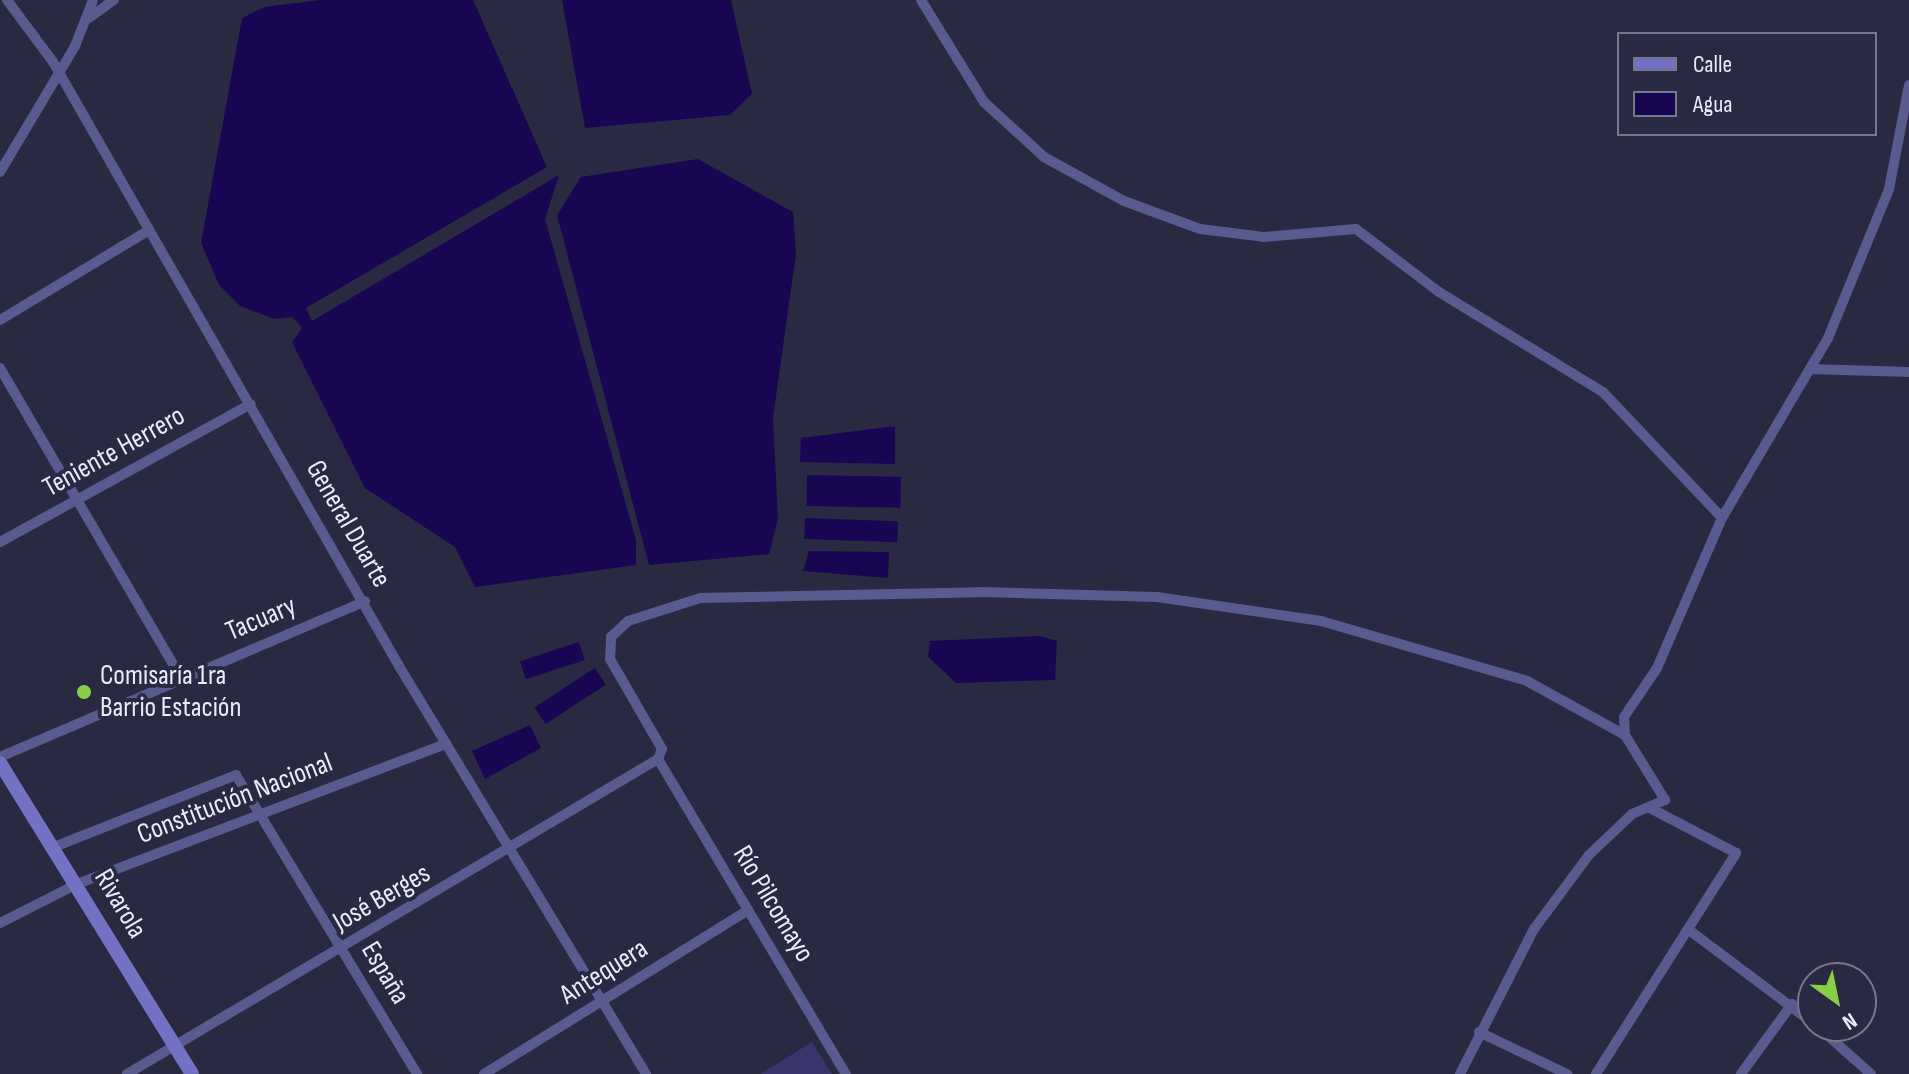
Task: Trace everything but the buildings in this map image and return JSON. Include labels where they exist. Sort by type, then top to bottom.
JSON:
[{"type":"street","name":"General Duarte","points":[[7,0],[149,230],[446,744],[646,1074]]},
{"type":"street","points":[[0,172],[88,19],[93,0]]},
{"type":"street","points":[[88,19],[114,0]]},
{"type":"street","points":[[921,0],[984,102],[1044,157],[1124,201],[1200,229],[1264,237],[1356,229],[1439,292],[1603,392],[1722,518]]},
{"type":"street","points":[[1460,1074],[1534,929],[1589,855],[1632,814],[1652,809],[1665,800],[1662,787],[1625,735],[1624,717],[1657,668],[1722,518],[1810,369],[1884,202],[1909,85]]},
{"type":"street","points":[[0,320],[149,230]]},
{"type":"street","points":[[0,368],[182,679]]},
{"type":"street","points":[[1810,369],[1909,372]]},
{"type":"street","name":"Teniente Herrero","points":[[0,542],[251,404]]},
{"type":"street","name":"Río Pilcomayo","points":[[846,1074],[658,759],[662,749],[610,659],[611,637],[628,621],[700,598],[1157,597],[1321,621],[1527,681],[1625,735]]},
{"type":"street","name":"Tacuary","points":[[0,760],[365,601]]},
{"type":"street","name":"Constitución Nacional","points":[[0,923],[77,884],[446,744]]},
{"type":"street","name":"José Berges","points":[[127,1074],[510,850],[658,759]]},
{"type":"street","name":"Rivarola","points":[[0,760],[192,1074]]},
{"type":"street","name":"España","points":[[54,847],[236,775],[417,1074]]},
{"type":"street","points":[[1596,1074],[1736,853],[1652,809]]},
{"type":"street","name":"Antequera","points":[[484,1074],[748,910]]},
{"type":"street","points":[[1689,930],[1797,1008]]},
{"type":"street","points":[[1741,1074],[1792,1004]]},
{"type":"street","points":[[1479,1032],[1567,1074]]},
{"type":"street","points":[[1835,1042],[1871,1074]]},
{"type":"shaded area","points":[[812,1042],[832,1074],[761,1074]]},
{"type":"water","points":[[320,0],[473,0],[547,167],[306,308],[312,321],[559,175],[545,219],[636,540],[636,565],[475,587],[455,547],[365,488],[292,342],[302,328],[292,317],[274,319],[240,306],[219,285],[201,243],[242,18],[264,7]]},
{"type":"water","points":[[562,0],[731,0],[752,94],[730,115],[585,128]]},
{"type":"water","points":[[698,159],[793,212],[796,254],[773,418],[778,518],[769,554],[649,565],[557,215],[581,177]]},
{"type":"water","points":[[895,426],[895,464],[800,462],[801,438]]},
{"type":"water","points":[[807,475],[901,477],[900,508],[806,506]]},
{"type":"water","points":[[805,518],[898,521],[897,542],[804,539]]},
{"type":"water","points":[[809,551],[889,552],[888,578],[803,571]]},
{"type":"water","points":[[1039,636],[1057,641],[1055,680],[956,683],[928,657],[930,641]]},
{"type":"water","points":[[579,642],[585,660],[526,679],[520,661]]},
{"type":"water","points":[[595,668],[606,685],[546,724],[535,707]]},
{"type":"water","points":[[530,725],[541,748],[485,779],[472,751]]},
{"type":"place","name":"Comisaría 1ra Barrio Estación","points":[[84,692]]}]
